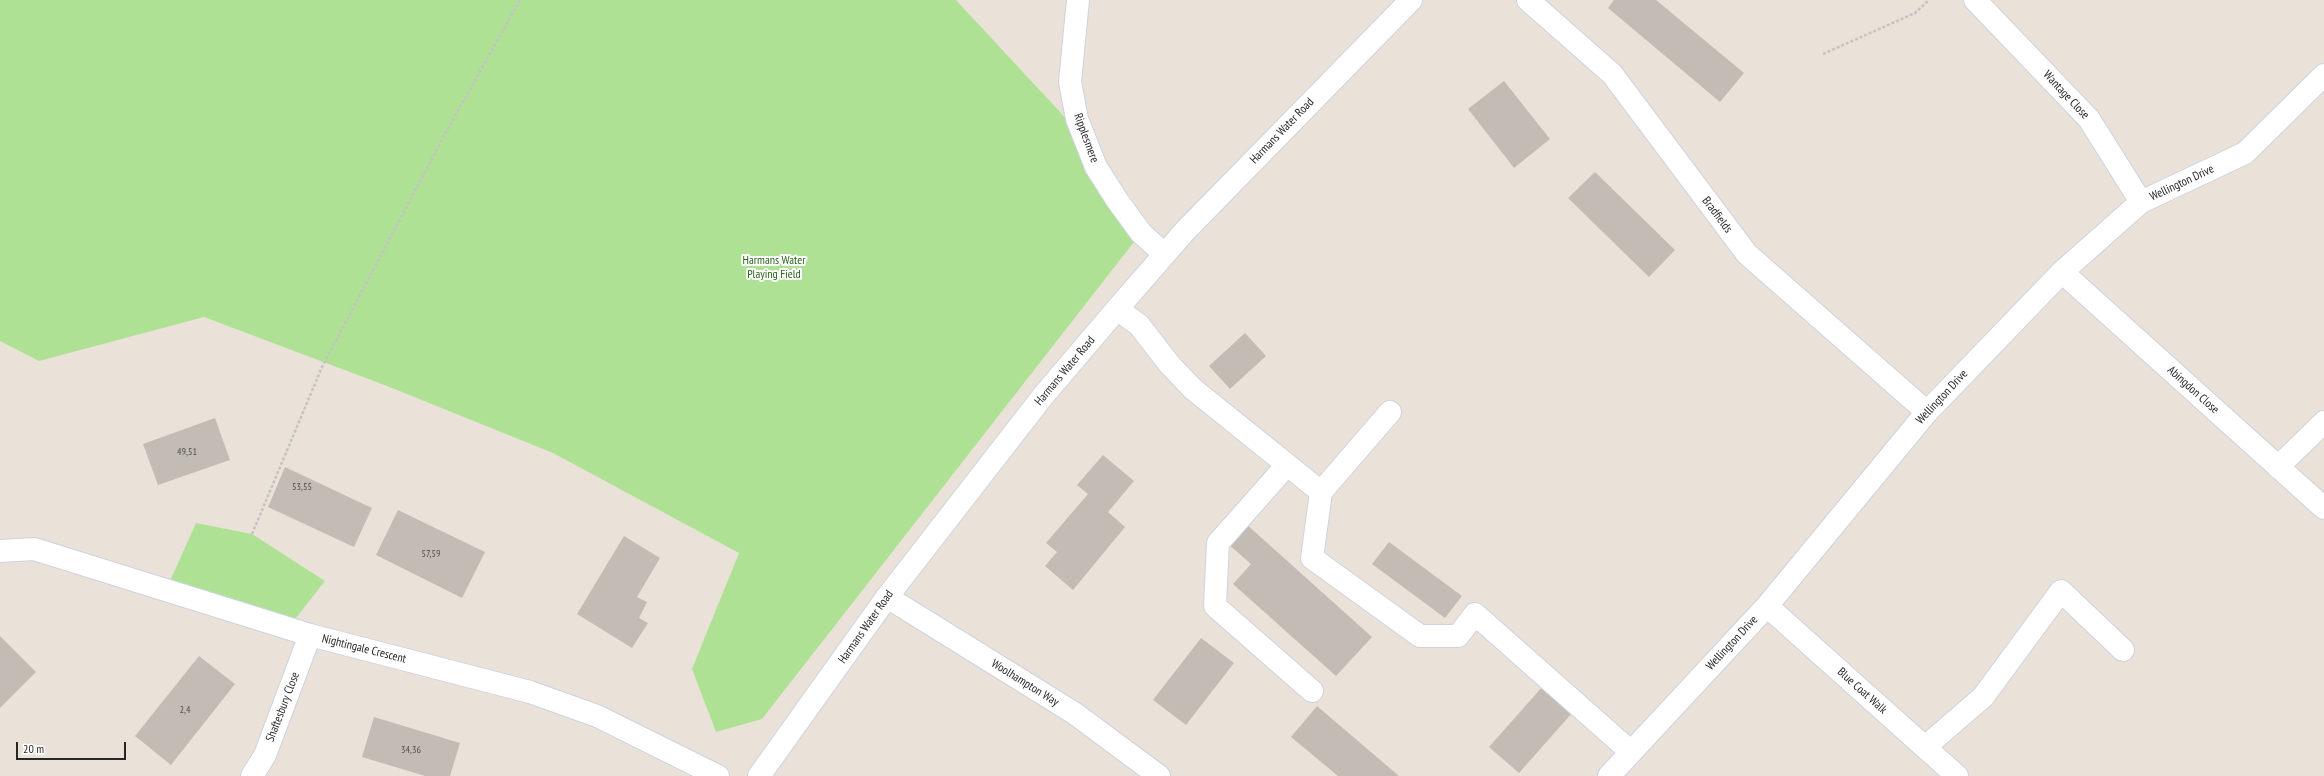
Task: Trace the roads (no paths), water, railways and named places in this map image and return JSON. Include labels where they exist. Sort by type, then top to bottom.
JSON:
[{"type":"street","name":"Ripplesmere","points":[[1078,0],[1070,82],[1077,119],[1096,167],[1117,200],[1140,233],[1164,254]]},
{"type":"street","name":"Harmans Water Road","points":[[759,776],[887,597],[1043,396],[1164,254],[1411,0]]},
{"type":"street","name":"Bradfields","points":[[1528,0],[1612,74],[1747,254],[1927,412]]},
{"type":"street","name":"Wantage Close","points":[[1975,0],[2089,119],[2141,202]]},
{"type":"street","name":"Wellington Drive","points":[[1609,776],[1767,606],[1927,412],[2062,272],[2141,202],[2245,153],[2324,75]]},
{"type":"street","name":"Abingdon Close","points":[[2062,272],[2324,508]]},
{"type":"street","points":[[1117,309],[1139,325],[1170,365],[1193,389],[1321,492]]},
{"type":"street","points":[[1390,412],[1321,492],[1312,558],[1420,636],[1458,636],[1475,614],[1631,752]]},
{"type":"street","points":[[2278,467],[2324,422]]},
{"type":"street","points":[[1287,465],[1218,543],[1215,606],[1312,691]]},
{"type":"street","name":"Nightingale Crescent","points":[[0,551],[34,549],[310,635],[530,692],[597,716],[718,776]]},
{"type":"street","points":[[1925,747],[1983,697],[2061,591],[2123,650]]},
{"type":"street","name":"Woolhampton Way","points":[[887,597],[1074,713],[1159,776]]},
{"type":"street","name":"Blue Coat Walk","points":[[1767,606],[1957,776]]},
{"type":"street","name":"Shaftesbury Close","points":[[252,776],[265,755],[310,635]]},
{"type":"park label","name":"Harmans Water Playing Field","points":[[774,268]]}]
